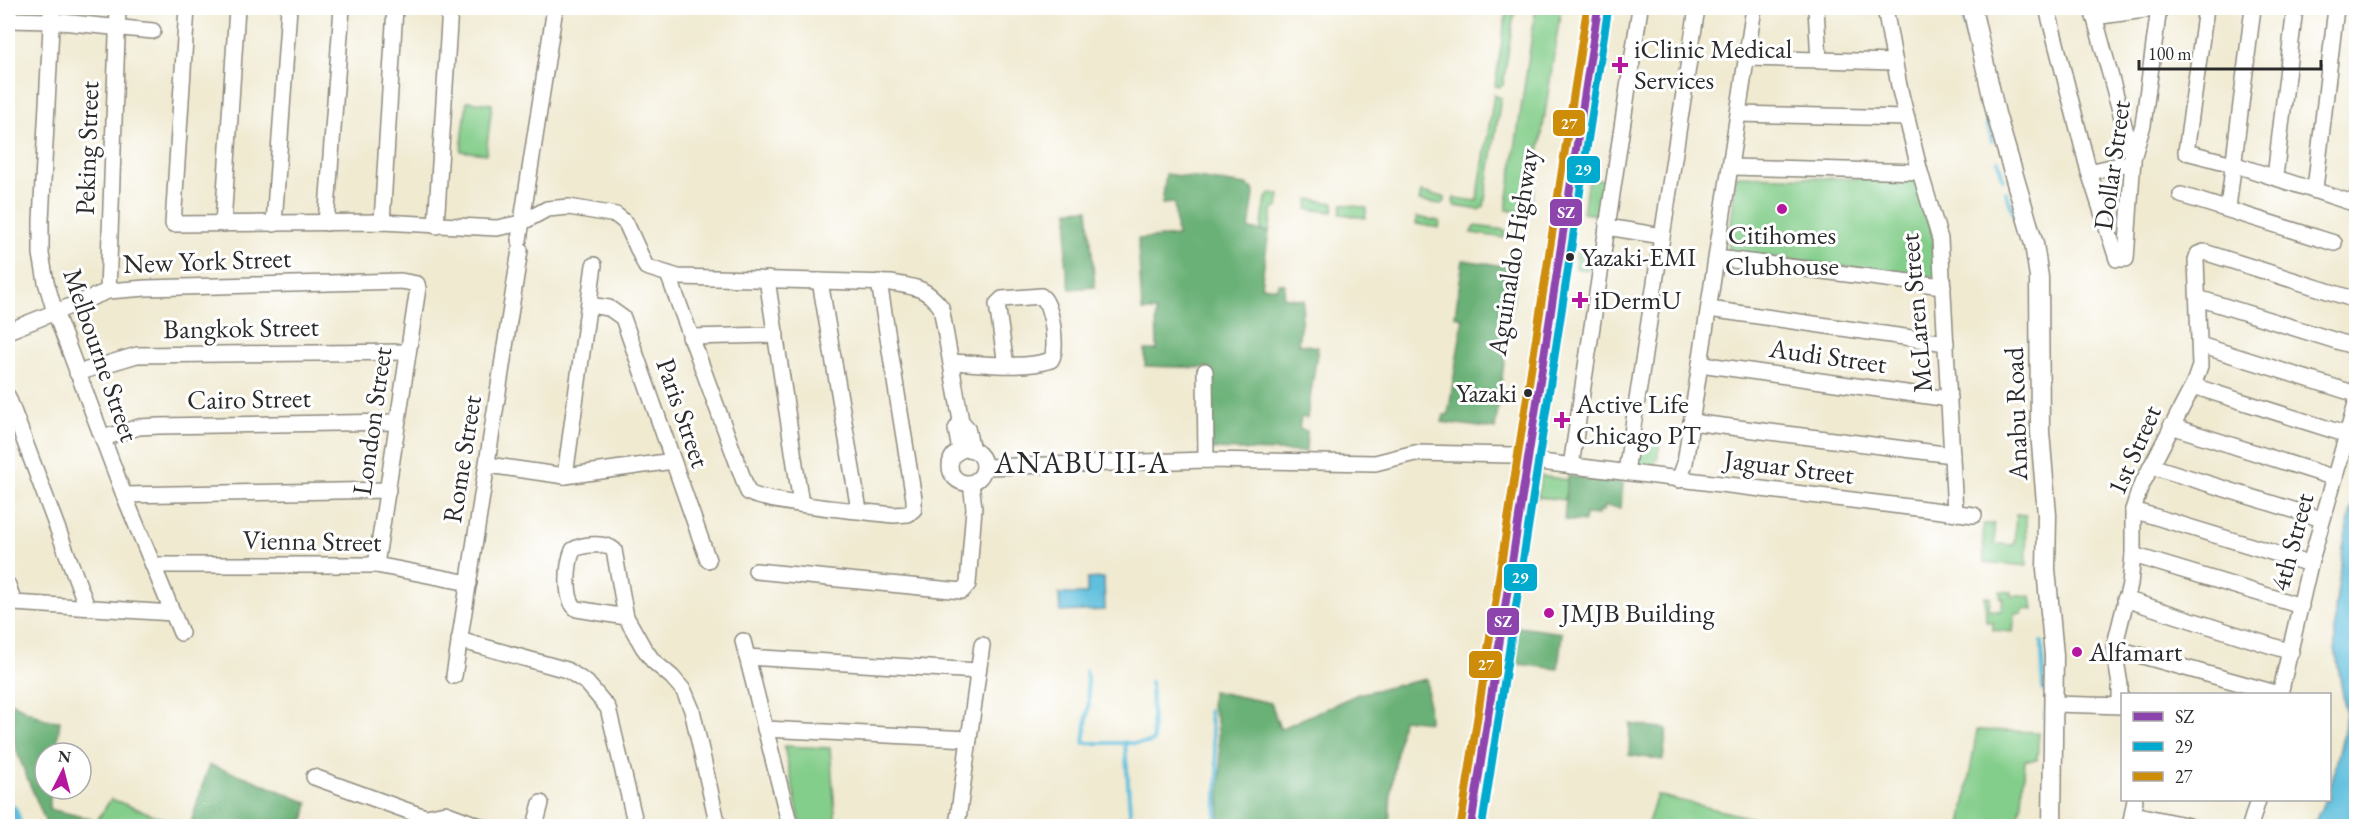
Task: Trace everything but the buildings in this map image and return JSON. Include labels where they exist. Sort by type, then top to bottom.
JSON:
[{"type":"highway","name":"Aguinaldo Highway","points":[[1455,826],[1477,737],[1520,456],[1582,8]]},
{"type":"highway","name":"Aguinaldo Highway","points":[[1520,456],[1598,8]]},
{"type":"highway","name":"Aguinaldo Highway","points":[[1472,826],[1477,737]]},
{"type":"street","name":"Peking Street","points":[[108,291],[118,8]]},
{"type":"street","points":[[187,8],[173,224],[382,222],[497,228],[521,223],[547,209],[569,207],[616,216],[626,224],[646,267],[678,277],[879,282],[916,287],[931,294],[941,307],[961,422],[967,428],[966,450]]},
{"type":"street","points":[[223,224],[237,8]]},
{"type":"street","points":[[274,224],[289,8]]},
{"type":"street","points":[[326,223],[342,8]]},
{"type":"street","points":[[382,222],[395,8]]},
{"type":"street","points":[[436,226],[450,8]]},
{"type":"street","name":"Rome Street","points":[[453,676],[488,465],[520,245],[521,223],[555,8]]},
{"type":"street","points":[[1571,466],[1640,8]]},
{"type":"street","points":[[1626,472],[1697,8]]},
{"type":"street","points":[[1679,480],[1685,463],[1754,8]]},
{"type":"street","points":[[1816,8],[1819,60]]},
{"type":"street","name":"McLaren Street","points":[[1885,8],[1906,117],[1940,239],[1955,512]]},
{"type":"street","name":"Anabu Road","points":[[1972,8],[1996,114],[2034,244],[2039,277],[2040,432],[2046,498],[2045,550],[2054,648],[2052,826]]},
{"type":"street","points":[[2047,8],[2089,172],[2133,160],[2093,12],[2159,8]]},
{"type":"street","name":"Dollar Street","points":[[2089,172],[2117,259],[2126,259],[2133,160],[2143,125],[2159,8]]},
{"type":"street","points":[[2206,8],[2186,152],[2315,189],[2356,204]]},
{"type":"street","points":[[2228,208],[2253,8]]},
{"type":"street","points":[[2275,177],[2295,8]]},
{"type":"street","points":[[2315,189],[2336,8]]},
{"type":"street","points":[[8,20],[51,14],[117,27],[153,31]]},
{"type":"street","name":"Melbourne Street","points":[[51,14],[41,220],[41,254],[46,282],[55,312],[124,495],[181,633]]},
{"type":"street","points":[[1747,58],[1894,62]]},
{"type":"street","points":[[1739,114],[1906,117]]},
{"type":"street","points":[[1731,166],[1920,172]]},
{"type":"street","points":[[2181,195],[2334,243]]},
{"type":"street","points":[[1607,227],[1662,236]]},
{"type":"street","name":"1st Street","points":[[2121,705],[2114,648],[2130,584],[2133,555],[2133,510],[2151,466],[2193,386],[2200,366],[2196,260],[2198,254],[2204,252],[2356,300]]},
{"type":"street","points":[[1717,258],[1942,286]]},
{"type":"street","points":[[565,476],[594,265]]},
{"type":"street","points":[[668,274],[748,492],[753,496],[801,504],[894,515],[908,514],[914,509],[914,499],[879,282]]},
{"type":"street","points":[[767,279],[801,504]]},
{"type":"street","name":"New York Street","points":[[8,331],[108,291],[401,281],[417,284]]},
{"type":"street","points":[[820,281],[859,510]]},
{"type":"street","name":"London Street","points":[[376,565],[417,284]]},
{"type":"street","points":[[951,362],[1006,364],[1041,363],[1050,360],[1054,354],[1047,304],[1041,296],[1002,299],[997,304],[1006,364]]},
{"type":"street","points":[[2198,298],[2356,347]]},
{"type":"street","name":"Paris Street","points":[[589,304],[609,308],[623,318],[708,560]]},
{"type":"street","points":[[1709,309],[1946,343]]},
{"type":"street","points":[[690,337],[776,335]]},
{"type":"street","points":[[2200,345],[2356,394]]},
{"type":"street","name":"Bangkok Street","points":[[77,372],[137,355],[408,352]]},
{"type":"street","name":"Audi Street","points":[[1700,364],[1949,399]]},
{"type":"street","points":[[1205,371],[1206,460]]},
{"type":"street","points":[[2193,386],[2348,435]]},
{"type":"street","points":[[8,397],[87,607]]},
{"type":"street","name":"4th Street","points":[[2279,693],[2291,652],[2310,564],[2356,403]]},
{"type":"street","name":"Cairo Street","points":[[103,438],[139,427],[397,422]]},
{"type":"street","points":[[1691,422],[1952,455]]},
{"type":"street","points":[[2171,426],[2336,478]]},
{"type":"street","points":[[966,450],[978,453],[985,467],[981,477],[971,483],[959,482],[951,472],[951,460],[966,450]]},
{"type":"street","name":"Jaguar Street","points":[[985,467],[1206,460],[1375,463],[1409,453],[1520,456],[1541,462],[1571,466],[1974,515]]},
{"type":"street","points":[[488,465],[565,476],[673,461]]},
{"type":"street","points":[[2151,466],[2322,519]]},
{"type":"street","points":[[756,570],[962,591],[968,584],[974,514],[971,483]]},
{"type":"street","points":[[124,495],[388,490]]},
{"type":"street","points":[[2133,510],[2310,564]]},
{"type":"street","points":[[626,617],[576,609],[572,606],[568,594],[573,550],[582,546],[605,545],[614,550],[626,617],[643,647],[684,691],[692,710],[718,826]]},
{"type":"street","points":[[2133,555],[2301,606]]},
{"type":"street","name":"Vienna Street","points":[[153,565],[376,565],[469,583]]},
{"type":"street","points":[[8,585],[14,603],[173,614]]},
{"type":"street","points":[[2125,599],[2291,652]]},
{"type":"street","points":[[459,640],[567,670],[587,683],[599,695],[608,708],[636,826]]},
{"type":"street","points":[[743,641],[790,826]]},
{"type":"street","points":[[957,826],[982,645]]},
{"type":"street","points":[[2114,648],[2275,693]]},
{"type":"street","points":[[747,657],[978,671]]},
{"type":"street","points":[[2054,704],[2121,705]]},
{"type":"street","points":[[765,729],[969,739]]},
{"type":"street","points":[[314,777],[422,816],[445,813],[480,826]]},
{"type":"street","points":[[2250,826],[2258,801]]},
{"type":"street","points":[[535,826],[541,803]]},
{"type":"street","points":[[2133,813],[2189,826]]},
{"type":"green space","points":[[1507,8],[1515,8],[1503,85],[1500,87],[1495,86]]},
{"type":"green space","points":[[1536,8],[1561,8],[1530,213],[1506,210]]},
{"type":"green space","points":[[1494,95],[1501,98],[1484,206],[1479,210],[1455,206],[1454,198],[1477,201]]},
{"type":"green space","points":[[467,101],[492,104],[486,154],[461,151]]},
{"type":"green space","points":[[1166,174],[1246,185],[1253,189],[1249,229],[1269,232],[1261,286],[1277,288],[1278,283],[1285,284],[1283,297],[1304,300],[1298,344],[1318,347],[1307,418],[1301,417],[1299,429],[1307,431],[1306,452],[1211,449],[1210,368],[1145,366],[1145,350],[1157,350],[1156,311],[1142,311],[1138,239],[1177,236],[1174,203],[1162,204]]},
{"type":"green space","points":[[1736,176],[1918,180],[1934,238],[1936,278],[1728,252]]},
{"type":"green space","points":[[1588,178],[1610,181],[1605,216],[1583,213]]},
{"type":"green space","points":[[1421,192],[1445,197],[1445,201],[1441,204],[1419,201]]},
{"type":"green space","points":[[1272,193],[1280,195],[1278,208],[1273,208],[1269,232],[1261,231],[1266,198]]},
{"type":"green space","points":[[1309,199],[1334,203],[1333,212],[1307,209]]},
{"type":"green space","points":[[1342,204],[1367,208],[1365,218],[1340,214]]},
{"type":"green space","points":[[1088,209],[1095,287],[1070,289],[1065,263],[1069,210]]},
{"type":"green space","points":[[1417,217],[1440,221],[1439,228],[1416,224]]},
{"type":"green space","points":[[1475,226],[1505,230],[1504,238],[1471,233]]},
{"type":"green space","points":[[1577,250],[1599,253],[1596,271],[1575,268]]},
{"type":"green space","points":[[1463,260],[1517,268],[1495,429],[1442,422],[1444,415],[1448,415],[1463,318],[1455,316]]},
{"type":"green space","points":[[1635,441],[1660,444],[1657,460],[1652,468],[1634,466]]},
{"type":"green space","points":[[1541,476],[1568,480],[1565,500],[1538,497]]},
{"type":"green space","points":[[1568,476],[1623,483],[1621,508],[1605,506],[1604,511],[1598,511],[1598,515],[1585,514],[1584,522],[1564,520]]},
{"type":"green space","points":[[2016,514],[2026,515],[2027,566],[1984,562],[1983,524],[1994,524],[1995,544],[2014,545]]},
{"type":"green space","points":[[2000,591],[2011,592],[2011,596],[2031,596],[2033,610],[2023,609],[2022,614],[2015,613],[2013,632],[1993,630],[1993,622],[1986,621],[1985,596],[1990,597],[1989,610],[2001,611],[2003,598],[2000,598]]},
{"type":"green space","points":[[1518,627],[1562,633],[1558,669],[1511,663]]},
{"type":"green space","points":[[1427,679],[1429,722],[1402,719],[1391,791],[1389,826],[1219,826],[1221,766],[1217,720],[1211,705],[1212,691],[1271,703],[1280,729],[1358,694]]},
{"type":"green space","points":[[8,701],[46,720],[60,721],[58,741],[33,741],[33,792],[16,749]]},
{"type":"green space","points":[[1630,724],[1667,729],[1663,760],[1629,755]]},
{"type":"green space","points":[[1977,730],[2039,732],[2037,760],[2025,760],[2022,803],[2016,826],[1961,826]]},
{"type":"green space","points":[[784,746],[830,748],[836,826],[801,826]]},
{"type":"green space","points":[[209,765],[246,777],[308,803],[303,826],[190,826]]},
{"type":"green space","points":[[1657,795],[1784,826],[1647,826]]},
{"type":"green space","points":[[111,799],[159,817],[191,825],[104,826],[96,822]]},
{"type":"green space","points":[[37,801],[50,801],[49,809],[88,818],[104,826],[47,826]]},
{"type":"water","points":[[2356,487],[2356,826],[2313,826],[2325,801],[2331,801],[2331,785],[2344,733],[2346,713],[2335,648],[2335,610],[2343,547]]},
{"type":"water","points":[[1104,578],[1105,610],[1060,612],[1059,594],[1087,594],[1087,579]]},
{"type":"waterway","points":[[1964,19],[1968,40]]},
{"type":"waterway","points":[[1970,56],[1984,107]]},
{"type":"waterway","points":[[1987,121],[1992,141]]},
{"type":"waterway","points":[[1998,161],[2003,179]]},
{"type":"waterway","points":[[2006,192],[2024,242]]},
{"type":"waterway","points":[[2042,642],[2043,691]]},
{"type":"waterway","points":[[1086,671],[1089,700],[1084,743],[1149,743],[1153,741],[1151,682]]},
{"type":"waterway","points":[[1209,710],[1218,772],[1216,826]]},
{"type":"waterway","points":[[1125,742],[1131,826]]},
{"type":"waterway","points":[[8,814],[12,826]]},
{"type":"transit line","name":"27","points":[[1461,824],[1587,8]]},
{"type":"transit line","name":"SZ","points":[[1471,826],[1598,8]]},
{"type":"transit line","name":"29","points":[[1482,826],[1608,10]]},
{"type":"place","name":"iClinic Medical Services","points":[[1620,65]]},
{"type":"place","name":"Citihomes Clubhouse","points":[[1782,209]]},
{"type":"place","name":"Yazaki-EMI","points":[[1570,257]]},
{"type":"place","name":"iDermU","points":[[1580,300]]},
{"type":"place","name":"Yazaki","points":[[1528,393]]},
{"type":"place","name":"Active Life Chicago PT","points":[[1562,420]]},
{"type":"place","name":"JMJB Building","points":[[1549,613]]},
{"type":"place","name":"Alfamart","points":[[2077,652]]},
{"type":"district","name":"ANABU II-A","points":[[1082,463]]}]
